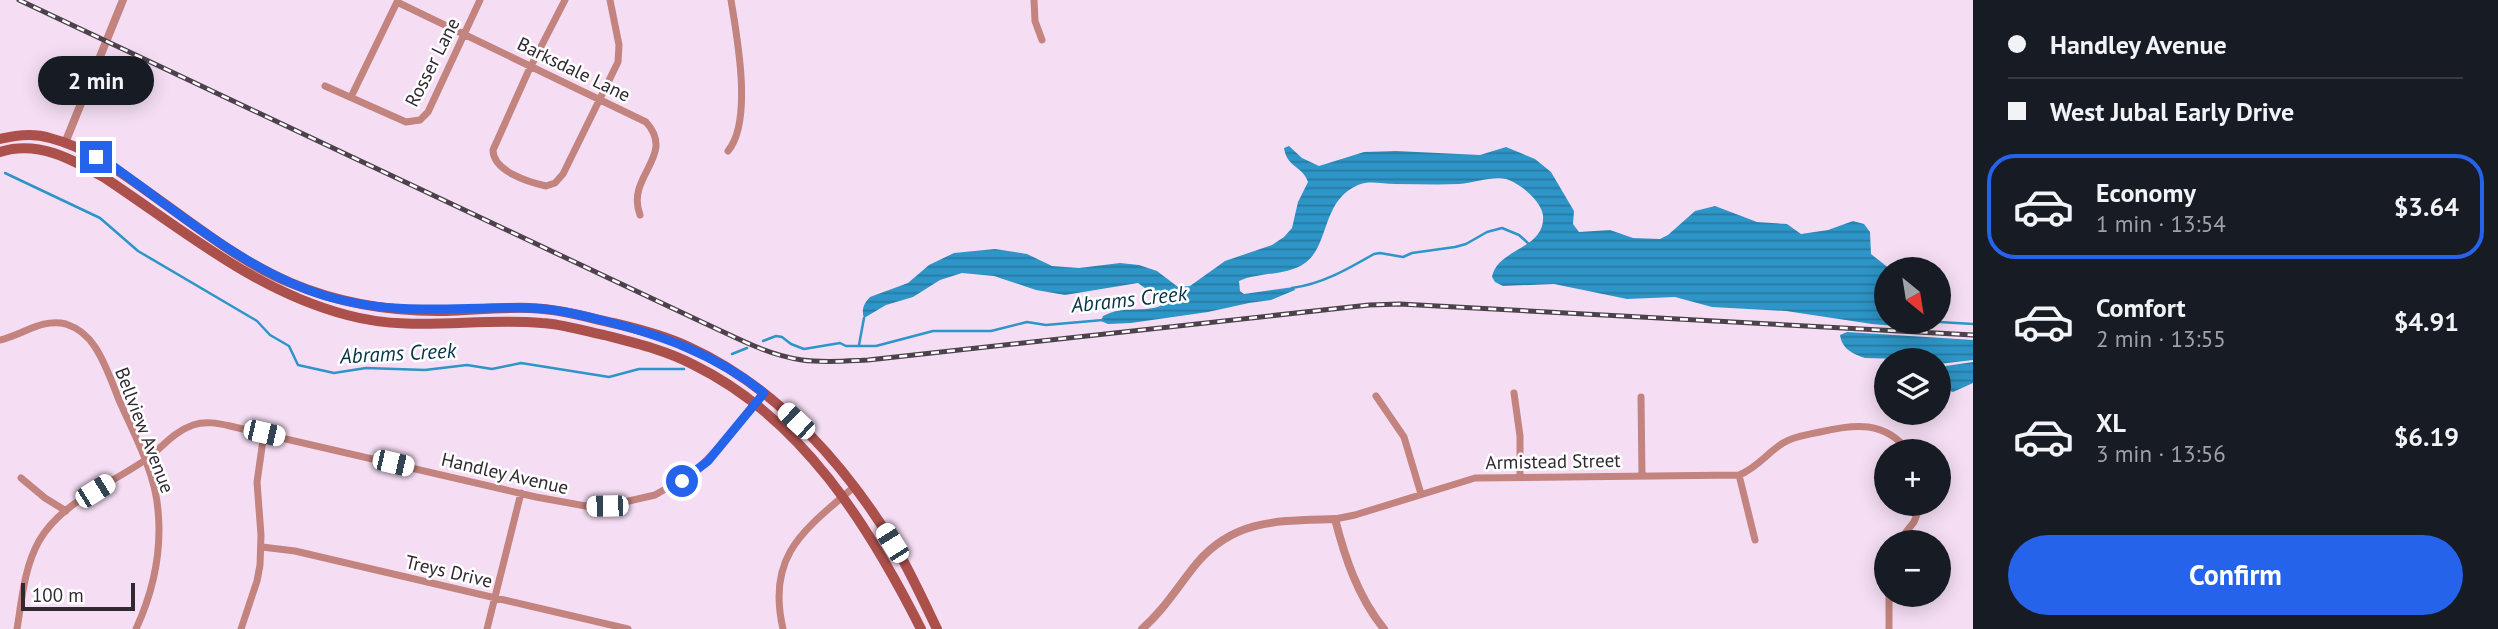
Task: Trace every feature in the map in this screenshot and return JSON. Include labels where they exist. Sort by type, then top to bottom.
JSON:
[{"type":"main road","points":[[0,139],[23,135],[37,136],[65,143],[110,164],[250,261],[290,282],[319,293],[391,309],[445,311],[526,308],[572,313],[678,342],[736,372],[764,393],[808,434],[854,486],[900,555],[937,629]]},
{"type":"main road","points":[[0,152],[32,148],[61,155],[104,178],[246,273],[279,291],[324,309],[368,320],[411,324],[538,322],[643,345],[687,361],[727,384],[755,405],[804,450],[843,496],[877,545],[921,629]]},
{"type":"street","points":[[61,155],[123,0]]},
{"type":"street","name":"Rosser Lane","points":[[325,86],[406,122],[420,120],[427,114],[480,0]]},
{"type":"street","points":[[565,0],[493,150],[496,163],[546,186],[558,180],[618,62],[620,54],[610,0]]},
{"type":"street","points":[[728,151],[737,136],[739,126],[741,76],[731,0]]},
{"type":"street","points":[[1034,0],[1035,21],[1042,40]]},
{"type":"street","points":[[351,97],[398,1]]},
{"type":"street","name":"Barksdale Lane","points":[[398,1],[641,118],[649,125],[655,136],[654,155],[636,193],[640,215]]},
{"type":"street","name":"Bellview Avenue","points":[[0,340],[46,324],[65,324],[81,332],[103,362],[157,499],[159,547],[150,594],[136,629]]},
{"type":"street","name":"Handley Avenue","points":[[17,629],[24,580],[31,557],[46,531],[66,511],[144,461],[172,436],[193,425],[214,423],[264,433],[591,507],[624,504],[655,495],[682,481],[708,461],[764,393]]},
{"type":"street","points":[[1514,393],[1520,436],[1520,477]]},
{"type":"street","points":[[1376,396],[1404,437],[1421,494]]},
{"type":"street","points":[[1641,397],[1642,476]]},
{"type":"street","points":[[1755,540],[1739,475],[1757,465],[1778,446],[1791,439],[1847,426],[1870,426],[1897,439]]},
{"type":"street","points":[[241,629],[257,582],[262,547],[257,482],[264,433]]},
{"type":"street","name":"Armistead Street","points":[[1142,629],[1169,602],[1198,562],[1213,548],[1238,532],[1273,521],[1335,519],[1355,515],[1475,478],[1739,475]]},
{"type":"street","points":[[21,478],[29,487],[66,511]]},
{"type":"street","points":[[783,629],[779,590],[793,545],[806,528],[854,486]]},
{"type":"street","points":[[487,629],[521,493]]},
{"type":"street","points":[[1335,519],[1343,550],[1356,582],[1370,610],[1384,629]]},
{"type":"street","name":"Treys Drive","points":[[262,547],[295,551],[628,629]]},
{"type":"street","points":[[1889,607],[1889,629]]},
{"type":"water","points":[[1289,146],[1302,158],[1319,166],[1364,152],[1480,155],[1506,147],[1535,159],[1551,172],[1574,211],[1573,224],[1579,232],[1610,230],[1633,238],[1660,239],[1695,211],[1715,206],[1757,222],[1787,224],[1801,234],[1828,230],[1853,221],[1864,224],[1870,232],[1871,254],[1875,257],[1874,324],[1786,311],[1712,307],[1675,297],[1627,299],[1554,284],[1503,286],[1492,277],[1496,267],[1537,235],[1542,227],[1543,215],[1529,193],[1512,181],[1501,178],[1459,184],[1372,182],[1358,185],[1338,201],[1319,245],[1305,263],[1290,270],[1239,281],[1240,291],[1244,294],[1294,287],[1295,290],[1271,300],[1208,312],[1108,324],[1101,321],[1103,316],[1118,311],[1154,308],[1160,306],[1160,299],[1138,283],[1065,295],[1036,290],[994,276],[962,273],[940,280],[913,297],[886,305],[864,318],[864,307],[870,297],[908,283],[929,265],[954,253],[995,249],[1027,254],[1052,266],[1079,268],[1120,263],[1139,265],[1157,271],[1178,287],[1190,286],[1225,261],[1272,245],[1292,228],[1298,202],[1308,182],[1303,173],[1288,160],[1284,148]]},
{"type":"water","points":[[1847,332],[1973,340],[1973,360],[1951,363],[1951,348],[1874,348],[1874,358],[1865,358],[1852,353],[1843,344],[1840,335]]},
{"type":"water","points":[[1973,362],[1973,383],[1951,391],[1951,365]]},
{"type":"waterway","name":"Abrams Creek","points":[[5,173],[100,218],[138,251],[257,321],[270,335],[289,346],[298,365],[334,373],[366,368],[425,370],[467,365],[492,369],[521,363],[609,377],[639,369],[684,369]]},
{"type":"waterway","name":"Abrams Creek","points":[[1292,288],[1324,279],[1374,254],[1403,257],[1412,253],[1455,247],[1502,228],[1519,235],[1529,244]]},
{"type":"waterway","points":[[859,345],[864,318]]},
{"type":"waterway","name":"Abrams Creek","points":[[763,341],[776,336],[782,337],[804,349],[840,343],[846,346],[876,346],[933,331],[991,331],[1027,322],[1046,325],[1103,320]]},
{"type":"waterway","name":"Abrams Creek","points":[[1951,323],[1973,324]]},
{"type":"waterway","name":"Abrams Creek","points":[[732,354],[747,348]]},
{"type":"railway","points":[[19,0],[739,340],[789,358],[827,362],[868,360],[1369,305],[1400,304],[1973,335]]},
{"type":"route","points":[[96,157],[250,261],[290,282],[336,299],[391,309],[445,311],[526,308],[572,313],[658,335],[703,353],[747,379],[764,393],[708,461],[682,481]]}]
